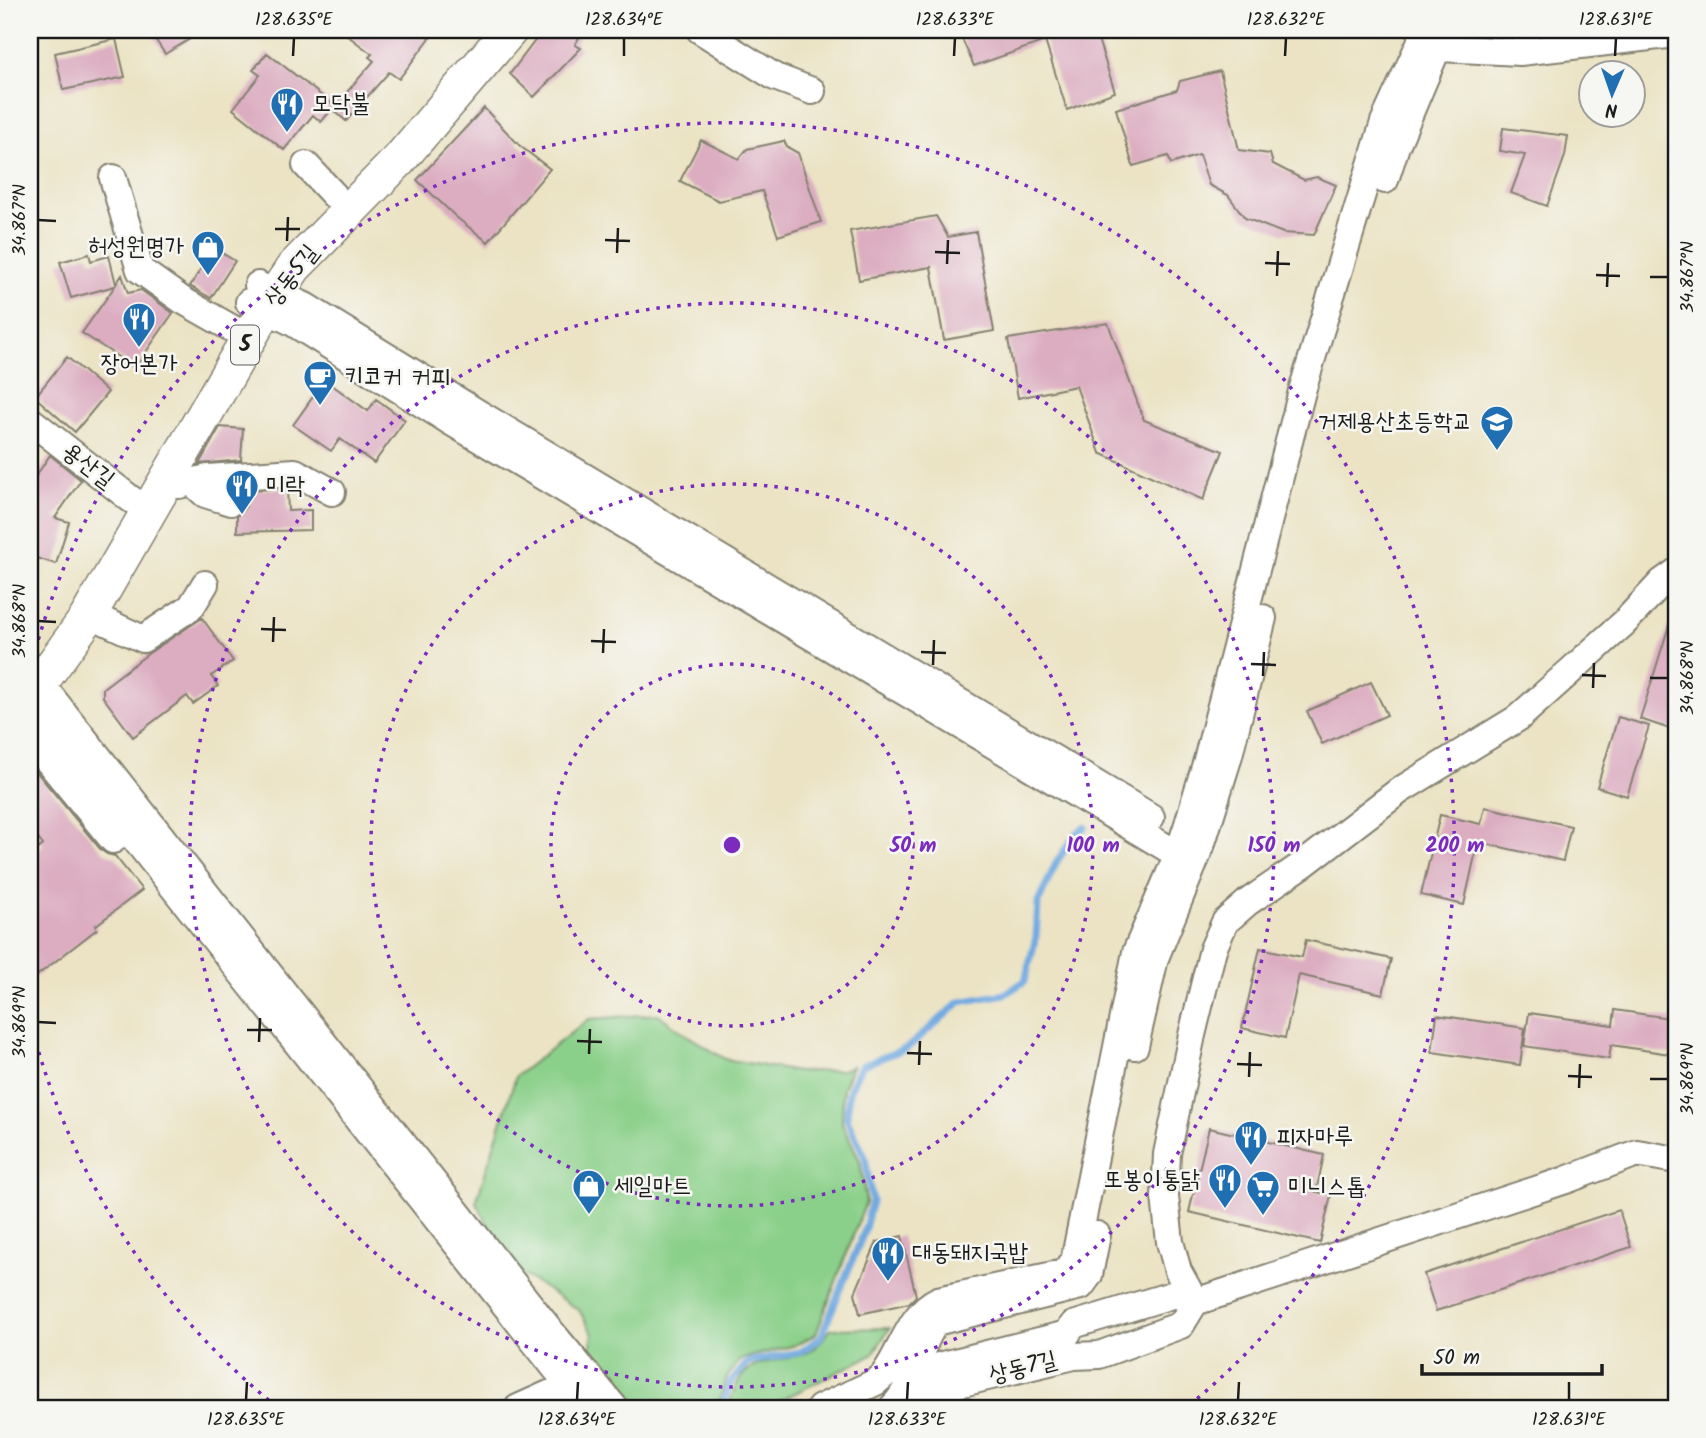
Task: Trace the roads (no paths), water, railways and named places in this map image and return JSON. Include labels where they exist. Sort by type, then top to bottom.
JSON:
[{"type":"main road","name":"상동5길","points":[[32,684],[89,614],[160,492],[283,250],[334,195],[385,148],[483,30]]},
{"type":"main road","name":"상동5길","points":[[256,303],[400,160],[510,30]]},
{"type":"main road","name":"상동5길","points":[[32,684],[71,609],[160,492]]},
{"type":"street","points":[[700,30],[775,77],[814,83],[730,30]]},
{"type":"street","points":[[965,1358],[955,1357],[943,1350],[935,1330],[940,1313],[1071,1290],[1086,1282],[1116,1129],[1155,958],[1190,850],[1228,759],[1318,393],[1433,36],[1520,51],[1676,34]]},
{"type":"street","points":[[306,165],[334,195]]},
{"type":"street","points":[[113,178],[140,270],[182,300],[256,303],[292,322],[448,420],[1190,850]]},
{"type":"street","name":"용산길","points":[[30,420],[160,492],[205,494],[231,502]]},
{"type":"street","points":[[160,492],[208,478],[295,472],[332,492]]},
{"type":"street","points":[[1192,1308],[1170,1242],[1165,1197],[1167,1154],[1213,949],[1225,922],[1248,902],[1305,863],[1399,791],[1518,718],[1624,623],[1662,582],[1676,572]]},
{"type":"street","points":[[89,614],[144,639],[191,607],[205,584]]},
{"type":"street","points":[[32,684],[587,1408]]},
{"type":"street","points":[[32,684],[615,1408]]},
{"type":"street","points":[[30,738],[152,887]]},
{"type":"street","points":[[1192,1308],[1175,1294],[1073,1325],[1070,1345],[1099,1354],[1181,1325],[1192,1308],[1566,1180],[1637,1153],[1676,1160]]},
{"type":"street","name":"상동7길","points":[[871,1384],[889,1368],[918,1317],[929,1304],[940,1313],[924,1342],[901,1399],[893,1408]]},
{"type":"street","name":"상동7길","points":[[820,1408],[871,1384],[965,1358],[1070,1345]]},
{"type":"street","name":"상동7길","points":[[893,1408],[1070,1345]]},
{"type":"street","points":[[518,1408],[569,1385]]},
{"type":"waterway","points":[[722,1408],[730,1383],[748,1362],[801,1352],[821,1337],[864,1232],[872,1201],[865,1157],[847,1119],[849,1092],[861,1066],[907,1048],[960,1002],[1005,994],[1025,981],[1036,937],[1038,903],[1057,861],[1076,834],[1085,827]]},
{"type":"place","name":"모닥불","points":[[287,134]]},
{"type":"place","name":"허성원명가","points":[[208,277]]},
{"type":"place","name":"장어본가","points":[[139,349]]},
{"type":"place","name":"키코커 커피","points":[[320,407]]},
{"type":"place","name":"거제용산초등학교","points":[[1497,452]]},
{"type":"place","name":"미락","points":[[242,516]]},
{"type":"place","name":"피자마루","points":[[1251,1167]]},
{"type":"place","name":"또봉이통닭","points":[[1225,1210]]},
{"type":"place","name":"세일마트","points":[[589,1216]]},
{"type":"place","name":"미니스톱","points":[[1263,1217]]},
{"type":"place","name":"대동돼지국밥","points":[[888,1283]]}]
